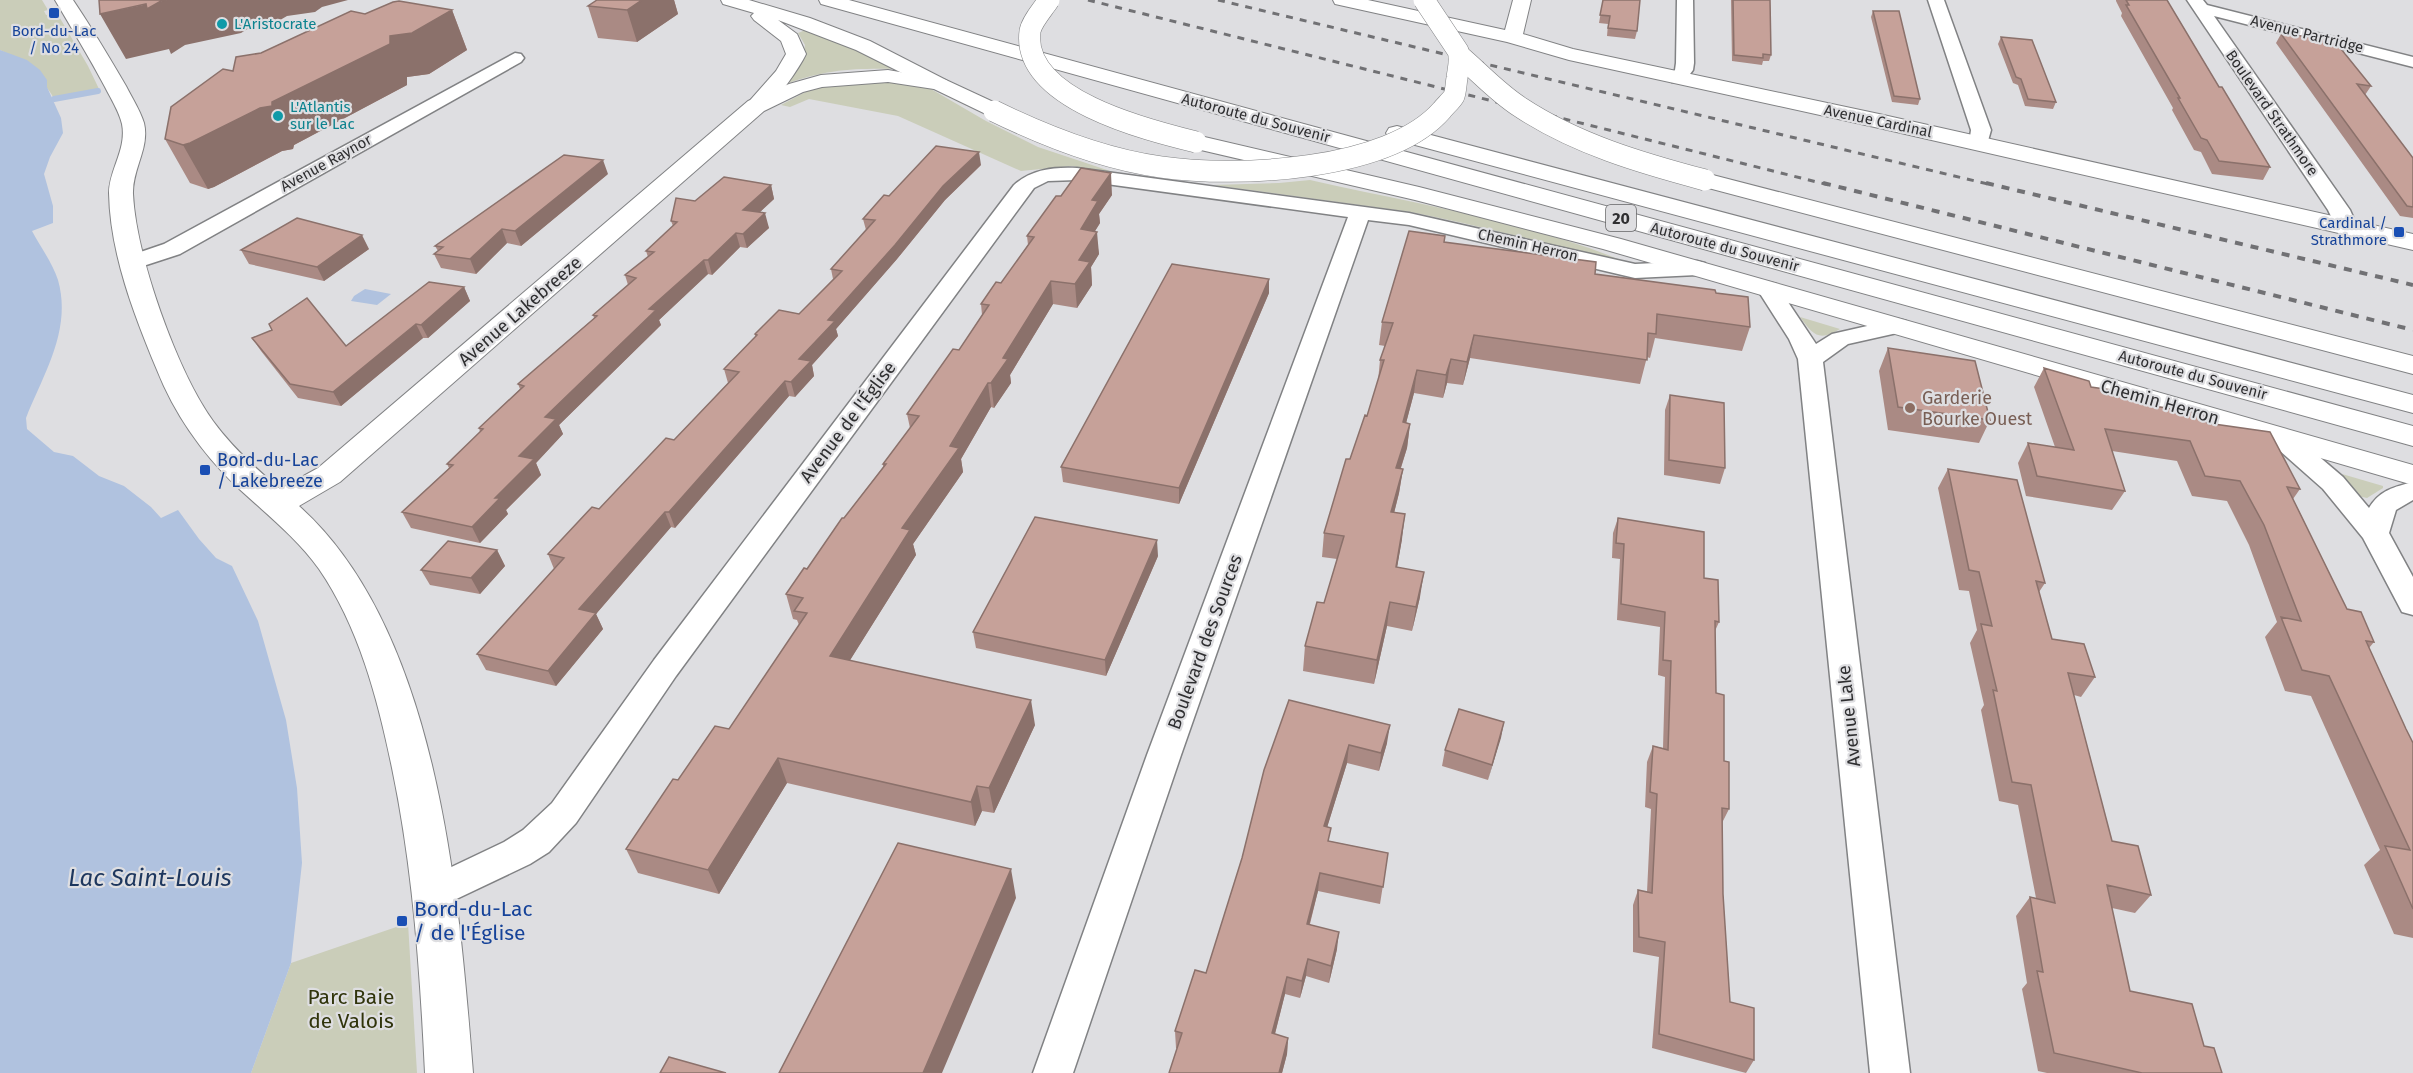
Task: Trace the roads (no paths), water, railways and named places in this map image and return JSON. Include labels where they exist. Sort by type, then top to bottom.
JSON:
[{"type":"main road","points":[[64,0],[99,55],[133,123],[134,142],[121,189],[134,262],[156,332],[188,405],[206,431],[239,470],[314,541],[332,563],[361,612],[373,640],[405,735],[429,854],[435,892],[449,1073]]},
{"type":"main road","name":"Autoroute du Souvenir","points":[[828,0],[2413,436]]},
{"type":"main road","name":"Autoroute du Souvenir","points":[[900,0],[2413,404]]},
{"type":"main road","name":"Chemin Herron","points":[[1049,0],[1035,21],[1030,42],[1035,62],[1050,81],[1065,93],[1102,113],[1143,128],[1484,210],[1697,268],[2413,475]]},
{"type":"main road","name":"Avenue Cardinal","points":[[1342,0],[1511,37],[1557,51],[2413,242]]},
{"type":"main road","points":[[1424,0],[1460,56],[1518,106],[1564,132],[1614,153],[1705,180],[2183,303],[2413,365]]},
{"type":"main road","points":[[739,3],[782,15],[838,36],[899,62],[994,111],[1076,146],[1149,165],[1226,172],[1292,169],[1366,154],[1389,146],[1419,130],[1438,115],[1450,101],[1458,81],[1460,56]]},
{"type":"main road","points":[[739,3],[785,32],[796,48],[796,54],[788,72],[756,106]]},
{"type":"main road","points":[[1459,26],[1521,7]]},
{"type":"main road","points":[[1511,37],[1515,31],[1521,7]]},
{"type":"main road","points":[[756,106],[807,84],[848,77],[888,76],[939,84]]},
{"type":"main road","name":"Avenue Lakebreeze","points":[[277,505],[330,475],[756,106]]},
{"type":"street","points":[[1678,78],[1684,70],[1685,63],[1685,0]]},
{"type":"street","points":[[1936,0],[1981,130],[1979,144]]},
{"type":"street","name":"Avenue Partridge","points":[[2198,4],[2413,62]]},
{"type":"street","name":"Boulevard Strathmore","points":[[2198,4],[2339,210],[2347,228]]},
{"type":"street","name":"Avenue Raynor","points":[[134,262],[172,249],[515,58]]},
{"type":"street","name":"Avenue de l'Église","points":[[435,892],[526,847],[549,830],[564,813],[665,668],[1026,183],[1048,175],[1065,173],[1360,212]]},
{"type":"street","name":"Chemin Herron","points":[[1360,212],[1459,229],[1635,271],[1697,268]]},
{"type":"street","name":"Boulevard des Sources","points":[[1053,1073],[1164,755],[1360,212]]},
{"type":"street","name":"Avenue Lake","points":[[1768,288],[1801,339],[1810,359],[1890,1073]]},
{"type":"street","points":[[1810,359],[1840,339],[1898,326]]},
{"type":"street","points":[[2280,437],[2333,483],[2375,533],[2413,604]]},
{"type":"street","points":[[2375,533],[2380,513],[2387,501],[2413,491]]},
{"type":"water","name":"Lac Saint-Louis","points":[[0,50],[27,60],[40,70],[47,80],[47,87],[61,118],[63,133],[44,174],[53,206],[53,223],[32,231],[50,261],[58,280],[61,298],[59,334],[48,368],[26,418],[27,429],[54,452],[73,456],[99,476],[124,486],[161,518],[178,510],[216,558],[232,566],[258,621],[286,720],[297,788],[302,863],[291,963],[251,1073],[0,1073]]},
{"type":"water","points":[[365,289],[391,294],[377,305],[351,301],[354,296]]},
{"type":"waterway","points":[[54,99],[98,91]]},
{"type":"railway","points":[[1088,0],[1829,185]]},
{"type":"railway","points":[[1218,0],[1992,185]]},
{"type":"railway","points":[[1823,183],[2413,330]]},
{"type":"railway","points":[[1986,183],[2413,285]]},
{"type":"place","name":"Bord-du-Lac / No 24","points":[[54,13]]},
{"type":"place","name":"L'Aristocrate","points":[[222,24]]},
{"type":"place","name":"L'Atlantis sur le Lac","points":[[278,116]]},
{"type":"place","name":"Cardinal / Strathmore","points":[[2399,232]]},
{"type":"place","name":"Garderie Bourke Ouest","points":[[1910,408]]},
{"type":"place","name":"Bord-du-Lac / Lakebreeze","points":[[205,470]]},
{"type":"place","name":"Bord-du-Lac / de l'Église","points":[[402,921]]},
{"type":"park label","name":"Parc Baie de Valois","points":[[351,1009]]}]
